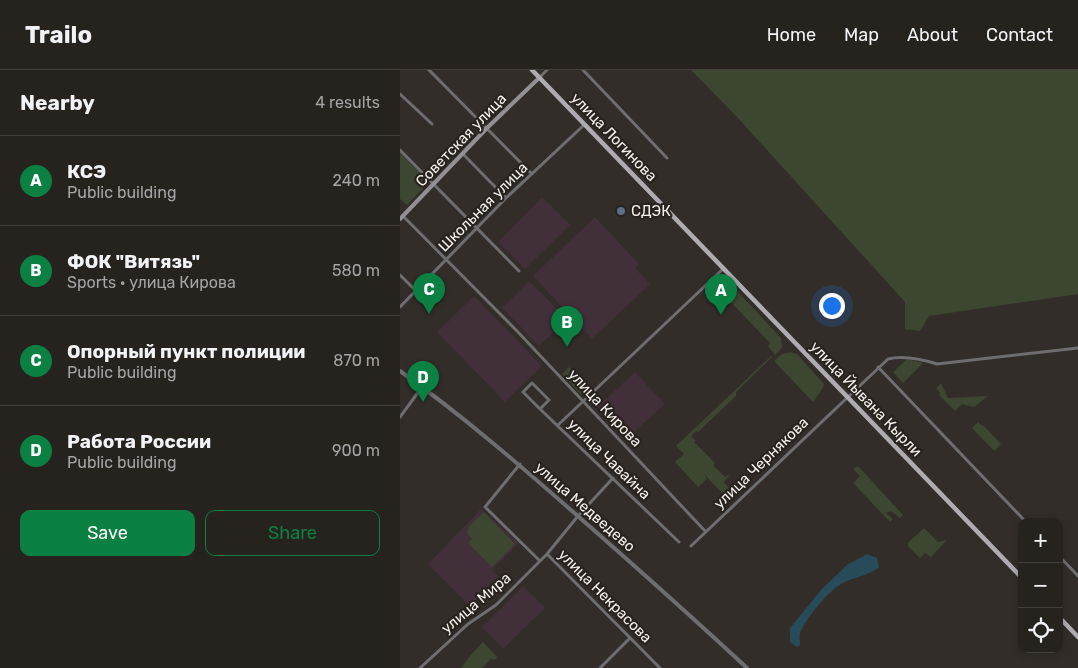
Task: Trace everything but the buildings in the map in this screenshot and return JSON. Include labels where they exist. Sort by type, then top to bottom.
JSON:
[{"type":"main road","name":"улица Логинова","points":[[532,70],[692,236]]},
{"type":"main road","name":"Советская улица","points":[[401,218],[487,128],[539,78]]},
{"type":"main road","name":"улица Йывана Кырли","points":[[692,236],[1018,574]]},
{"type":"main road","points":[[1063,621],[1078,637]]},
{"type":"street","points":[[429,70],[532,174]]},
{"type":"street","points":[[539,78],[547,70]]},
{"type":"street","points":[[582,70],[667,158]]},
{"type":"street","points":[[400,94],[432,124]]},
{"type":"street","name":"Школьная улица","points":[[400,307],[506,198],[584,125]]},
{"type":"street","points":[[400,150],[519,271]]},
{"type":"street","points":[[462,154],[506,198]]},
{"type":"street","name":"улица Кирова","points":[[401,218],[446,260],[584,402],[706,532]]},
{"type":"street","points":[[558,426],[723,269]]},
{"type":"street","points":[[400,275],[416,292]]},
{"type":"street","points":[[878,367],[888,359],[893,358],[926,360],[937,364],[1078,348]]},
{"type":"street","name":"улица Чернякова","points":[[691,546],[878,367]]},
{"type":"street","name":"улица Йывана Кырли","points":[[878,367],[1022,518]]},
{"type":"street","name":"улица Медведево","points":[[400,371],[520,464],[672,599],[746,668]]},
{"type":"street","name":"улица Чавайна","points":[[540,409],[549,400],[532,383],[523,392],[540,409],[679,542]]},
{"type":"street","points":[[400,417],[422,387]]},
{"type":"street","points":[[520,464],[485,507],[540,561]]},
{"type":"street","name":"улица Некрасова","points":[[612,478],[547,554],[660,668]]},
{"type":"street","name":"улица Мира","points":[[420,668],[468,624],[496,605],[547,554]]},
{"type":"street","points":[[1063,560],[1078,576]]},
{"type":"street","points":[[600,668],[630,638]]},
{"type":"shaded area","points":[[542,197],[570,225],[525,269],[498,242]]},
{"type":"shaded area","points":[[595,217],[639,264],[635,268],[650,284],[592,339],[533,276]]},
{"type":"shaded area","points":[[529,281],[567,319],[539,346],[502,308]]},
{"type":"shaded area","points":[[474,296],[542,366],[505,402],[437,332]]},
{"type":"shaded area","points":[[635,372],[665,404],[626,439],[597,407]]},
{"type":"shaded area","points":[[481,509],[519,543],[492,570],[499,577],[470,606],[428,564]]},
{"type":"shaded area","points":[[523,586],[545,608],[503,649],[482,627]]},
{"type":"green space","points":[[691,70],[1078,70],[1078,294],[929,316],[920,331],[905,329],[905,302],[737,117]]},
{"type":"green space","points":[[400,153],[429,182],[407,205],[400,199]]},
{"type":"green space","points":[[719,276],[724,277],[781,338],[782,348],[775,355],[768,346],[770,343],[723,294],[720,297],[709,286]]},
{"type":"green space","points":[[791,352],[797,354],[824,384],[813,402],[774,361],[782,354]]},
{"type":"green space","points":[[771,356],[736,392],[736,396],[698,432],[696,431],[691,436],[696,441],[694,442],[715,463],[713,465],[725,477],[729,476],[724,482],[729,488],[723,494],[703,473],[707,479],[698,487],[675,462],[684,454],[676,446]]},
{"type":"green space","points":[[907,359],[923,363],[903,383],[893,372]]},
{"type":"green space","points":[[569,367],[589,388],[581,395],[562,374]]},
{"type":"green space","points":[[941,383],[948,398],[988,396],[974,407],[962,404],[955,411],[939,395],[940,393],[936,388]]},
{"type":"green space","points":[[978,422],[1001,444],[994,451],[972,428]]},
{"type":"green space","points":[[858,466],[903,515],[900,518],[891,511],[886,513],[893,519],[890,522],[853,483],[860,476],[853,469]]},
{"type":"green space","points":[[484,512],[515,544],[492,567],[468,543],[472,539],[467,533],[469,526]]},
{"type":"green space","points":[[924,528],[938,542],[947,540],[931,557],[925,553],[920,558],[908,546],[908,543]]},
{"type":"green space","points":[[483,642],[497,657],[495,660],[491,659],[482,668],[461,668],[471,655]]},
{"type":"water","points":[[867,554],[877,558],[879,567],[872,572],[843,583],[831,592],[818,605],[803,627],[800,634],[800,645],[797,647],[790,642],[790,628],[822,589],[847,565]]},
{"type":"place","name":"СДЭК","points":[[621,211]]},
{"type":"place","name":"Опорный пункт полиции","points":[[429,314]]},
{"type":"place","name":"КСЭ","points":[[721,315]]},
{"type":"place","name":"ФОК \"Витязь\"","points":[[567,347]]},
{"type":"place","name":"Работа России","points":[[423,402]]}]
